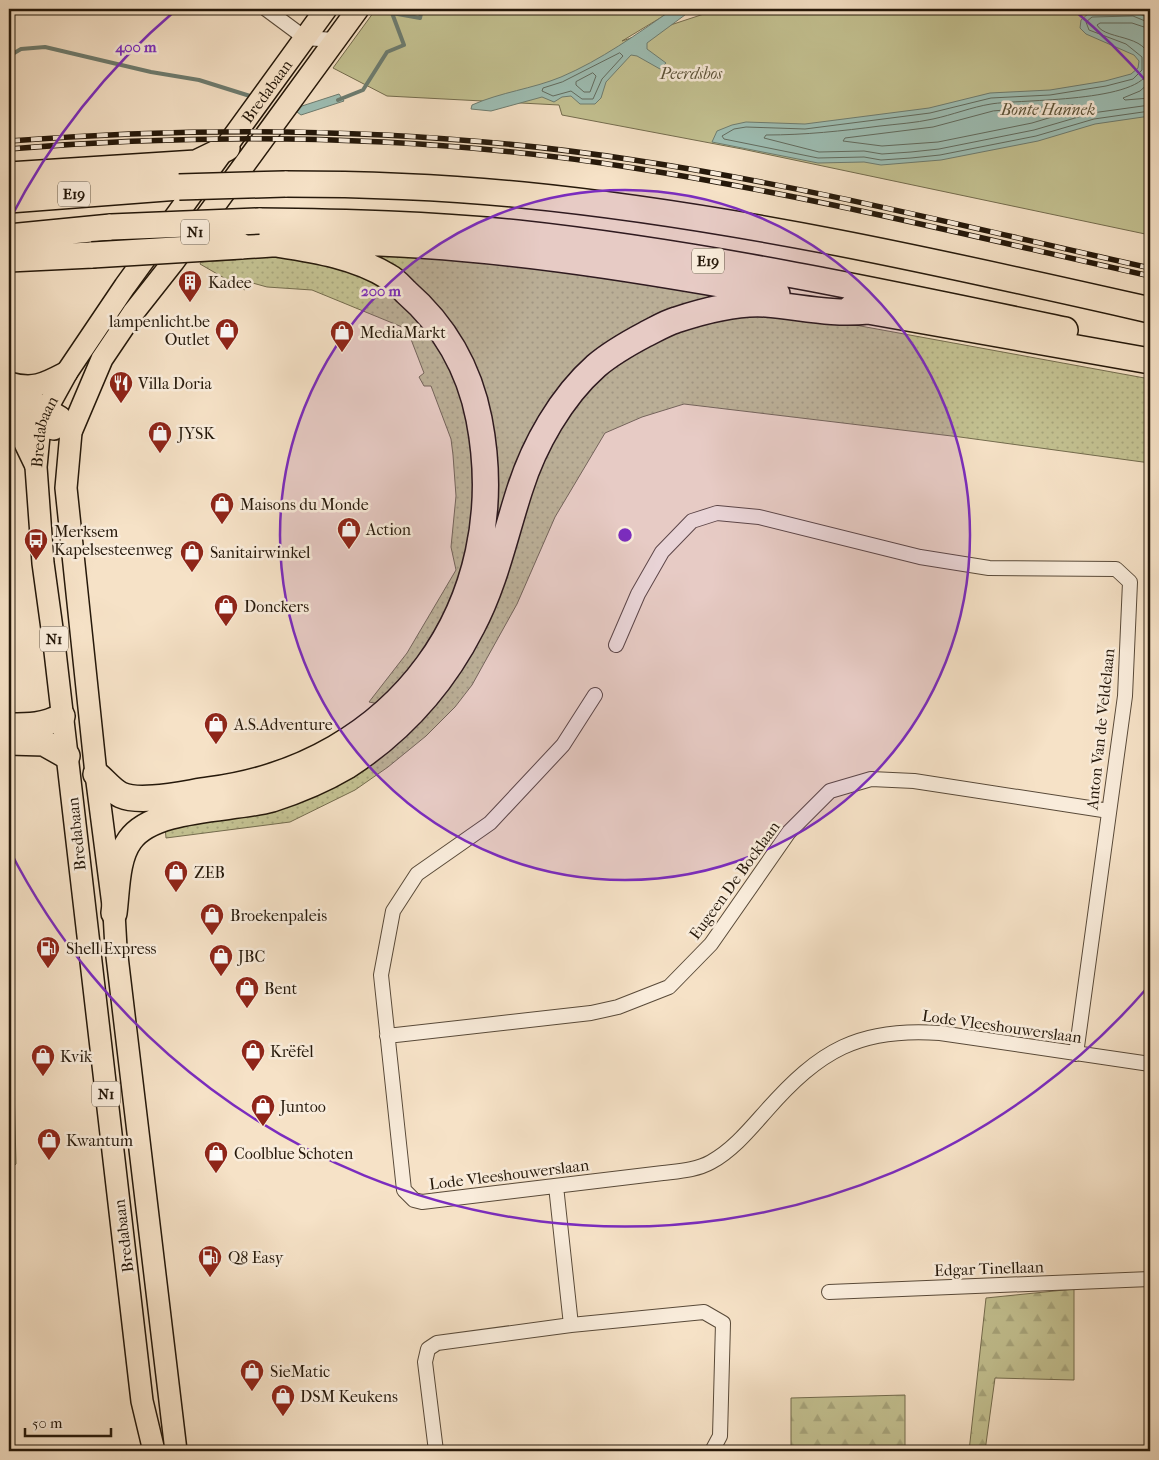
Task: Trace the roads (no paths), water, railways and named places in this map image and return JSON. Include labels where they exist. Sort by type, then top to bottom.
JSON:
[{"type":"highway","points":[[9,175],[196,162],[227,148]]},
{"type":"highway","name":"E19","points":[[9,200],[139,189],[285,184],[377,184],[522,195],[647,210],[873,251],[1150,310]]},
{"type":"highway","name":"E19","points":[[9,237],[111,227],[259,221],[380,223],[517,234],[654,252],[886,293],[1150,348]]},
{"type":"highway","points":[[9,259],[340,242],[516,254],[652,271],[1150,361]]},
{"type":"highway","points":[[96,774],[120,795],[138,799],[217,789],[253,781],[308,762],[341,746],[375,721],[400,698],[430,663],[452,626],[472,580],[483,531],[486,496],[484,445],[466,372],[443,330],[416,301],[389,277],[328,252],[277,244]]},
{"type":"highway","points":[[114,914],[120,863],[124,850],[130,840],[142,828],[169,816],[272,799],[318,780],[344,767],[368,751],[390,734],[416,709],[448,671],[474,624],[496,568],[521,486],[546,430],[578,385],[597,365],[623,346],[673,321],[719,308],[763,304],[842,314],[868,311]]},
{"type":"highway","points":[[9,726],[39,725],[52,722],[62,716]]},
{"type":"highway","points":[[9,742],[44,742],[54,746],[67,756]]},
{"type":"main road","name":"Bredabaan","points":[[154,1451],[142,1401],[54,643],[43,563],[36,467],[43,418],[67,372],[153,248],[326,9]]},
{"type":"main road","name":"Bredabaan","points":[[176,1451],[96,774],[66,488],[71,432],[102,359],[133,313],[174,262],[358,9]]},
{"type":"main road","points":[[9,383],[21,387],[38,386],[67,372]]},
{"type":"main road","points":[[9,387],[43,418],[71,432]]},
{"type":"main road","points":[[9,408],[19,416],[43,418]]},
{"type":"main road","points":[[9,420],[22,437],[36,467]]},
{"type":"main road","points":[[54,643],[57,636],[67,630],[72,630],[82,638]]},
{"type":"main road","points":[[134,1330],[139,1342],[150,1345],[156,1343],[162,1331]]},
{"type":"street","points":[[266,9],[305,38],[336,38]]},
{"type":"street","points":[[153,248],[174,262]]},
{"type":"street","name":"Anton Van de Veldelaan","points":[[616,645],[638,594],[662,552],[692,521],[717,513],[759,517],[920,557],[989,568],[1116,569],[1130,582],[1125,696],[1076,1054]]},
{"type":"street","name":"Lode Vleeshouwerslaan","points":[[595,696],[564,745],[490,823],[417,874],[393,911],[381,975],[404,1190],[414,1200],[422,1202],[689,1170],[711,1163],[732,1148],[784,1090],[821,1058],[854,1040],[916,1031],[1150,1064]]},
{"type":"street","name":"Eugeen De Bocklaan","points":[[388,1036],[591,1013],[618,1007],[669,987],[712,944],[789,832],[830,791],[871,779],[914,781],[1109,811]]},
{"type":"street","points":[[556,1186],[571,1325]]},
{"type":"street","name":"Edgar Tinellaan","points":[[829,1292],[1150,1279]]},
{"type":"street","points":[[436,1451],[425,1362],[428,1349],[437,1343],[571,1325],[704,1312],[723,1323],[720,1436],[712,1451]]},
{"type":"water","points":[[673,9],[693,9],[647,43],[647,49],[666,63],[660,69],[637,56],[631,55],[606,82],[601,98],[595,104],[580,104],[571,96],[562,97],[554,102],[542,97],[491,111],[471,109],[472,105],[550,81],[576,70],[618,46]]},
{"type":"water","points":[[1100,11],[1134,11],[1150,19],[1150,116],[1095,124],[1038,141],[941,160],[881,165],[864,162],[818,163],[712,142],[717,131],[746,122],[805,124],[929,108],[990,93],[1050,90],[1105,81],[1131,74],[1138,68],[1139,61],[1134,55],[1086,34],[1080,28],[1081,20],[1089,13]]},
{"type":"water","points":[[339,94],[344,101],[301,115],[297,112],[302,106]]},
{"type":"waterway","points":[[338,100],[363,90],[387,52],[404,45],[392,13],[420,18],[422,9]]},
{"type":"waterway","points":[[9,56],[21,49],[45,47],[151,72],[199,80],[250,96]]},
{"type":"railway","points":[[9,141],[166,133],[322,132],[478,141],[556,149],[764,182],[1150,268]]},
{"type":"railway","points":[[9,149],[165,140],[322,140],[400,143],[556,157],[634,168],[764,191],[1150,276]]},
{"type":"place","name":"Kadee","points":[[190,303]]},
{"type":"place","name":"lampenlicht.be Outlet","points":[[227,351]]},
{"type":"place","name":"MediaMarkt","points":[[342,353]]},
{"type":"place","name":"Villa Doria","points":[[121,404]]},
{"type":"place","name":"JYSK","points":[[160,454]]},
{"type":"place","name":"Maisons du Monde","points":[[222,525]]},
{"type":"place","name":"Action","points":[[349,550]]},
{"type":"place","name":"Merksem Kapelsesteenweg","points":[[36,561]]},
{"type":"place","name":"Sanitairwinkel","points":[[192,573]]},
{"type":"place","name":"Donckers","points":[[226,627]]},
{"type":"place","name":"A.S.Adventure","points":[[216,745]]},
{"type":"place","name":"ZEB","points":[[176,893]]},
{"type":"place","name":"Broekenpaleis","points":[[212,936]]},
{"type":"place","name":"Shell Express","points":[[48,969]]},
{"type":"place","name":"JBC","points":[[221,977]]},
{"type":"place","name":"Bent","points":[[247,1009]]},
{"type":"place","name":"Krëfel","points":[[253,1072]]},
{"type":"place","name":"Kvik","points":[[43,1077]]},
{"type":"place","name":"Juntoo","points":[[263,1127]]},
{"type":"place","name":"Kwantum","points":[[49,1161]]},
{"type":"place","name":"Coolblue Schoten","points":[[216,1174]]},
{"type":"place","name":"Q8 Easy","points":[[210,1278]]},
{"type":"place","name":"SieMatic","points":[[252,1392]]},
{"type":"place","name":"DSM Keukens","points":[[283,1417]]},
{"type":"park label","name":"Peerdsbos","points":[[691,73]]},
{"type":"park label","name":"Bonte Hannek","points":[[1048,109]]}]
